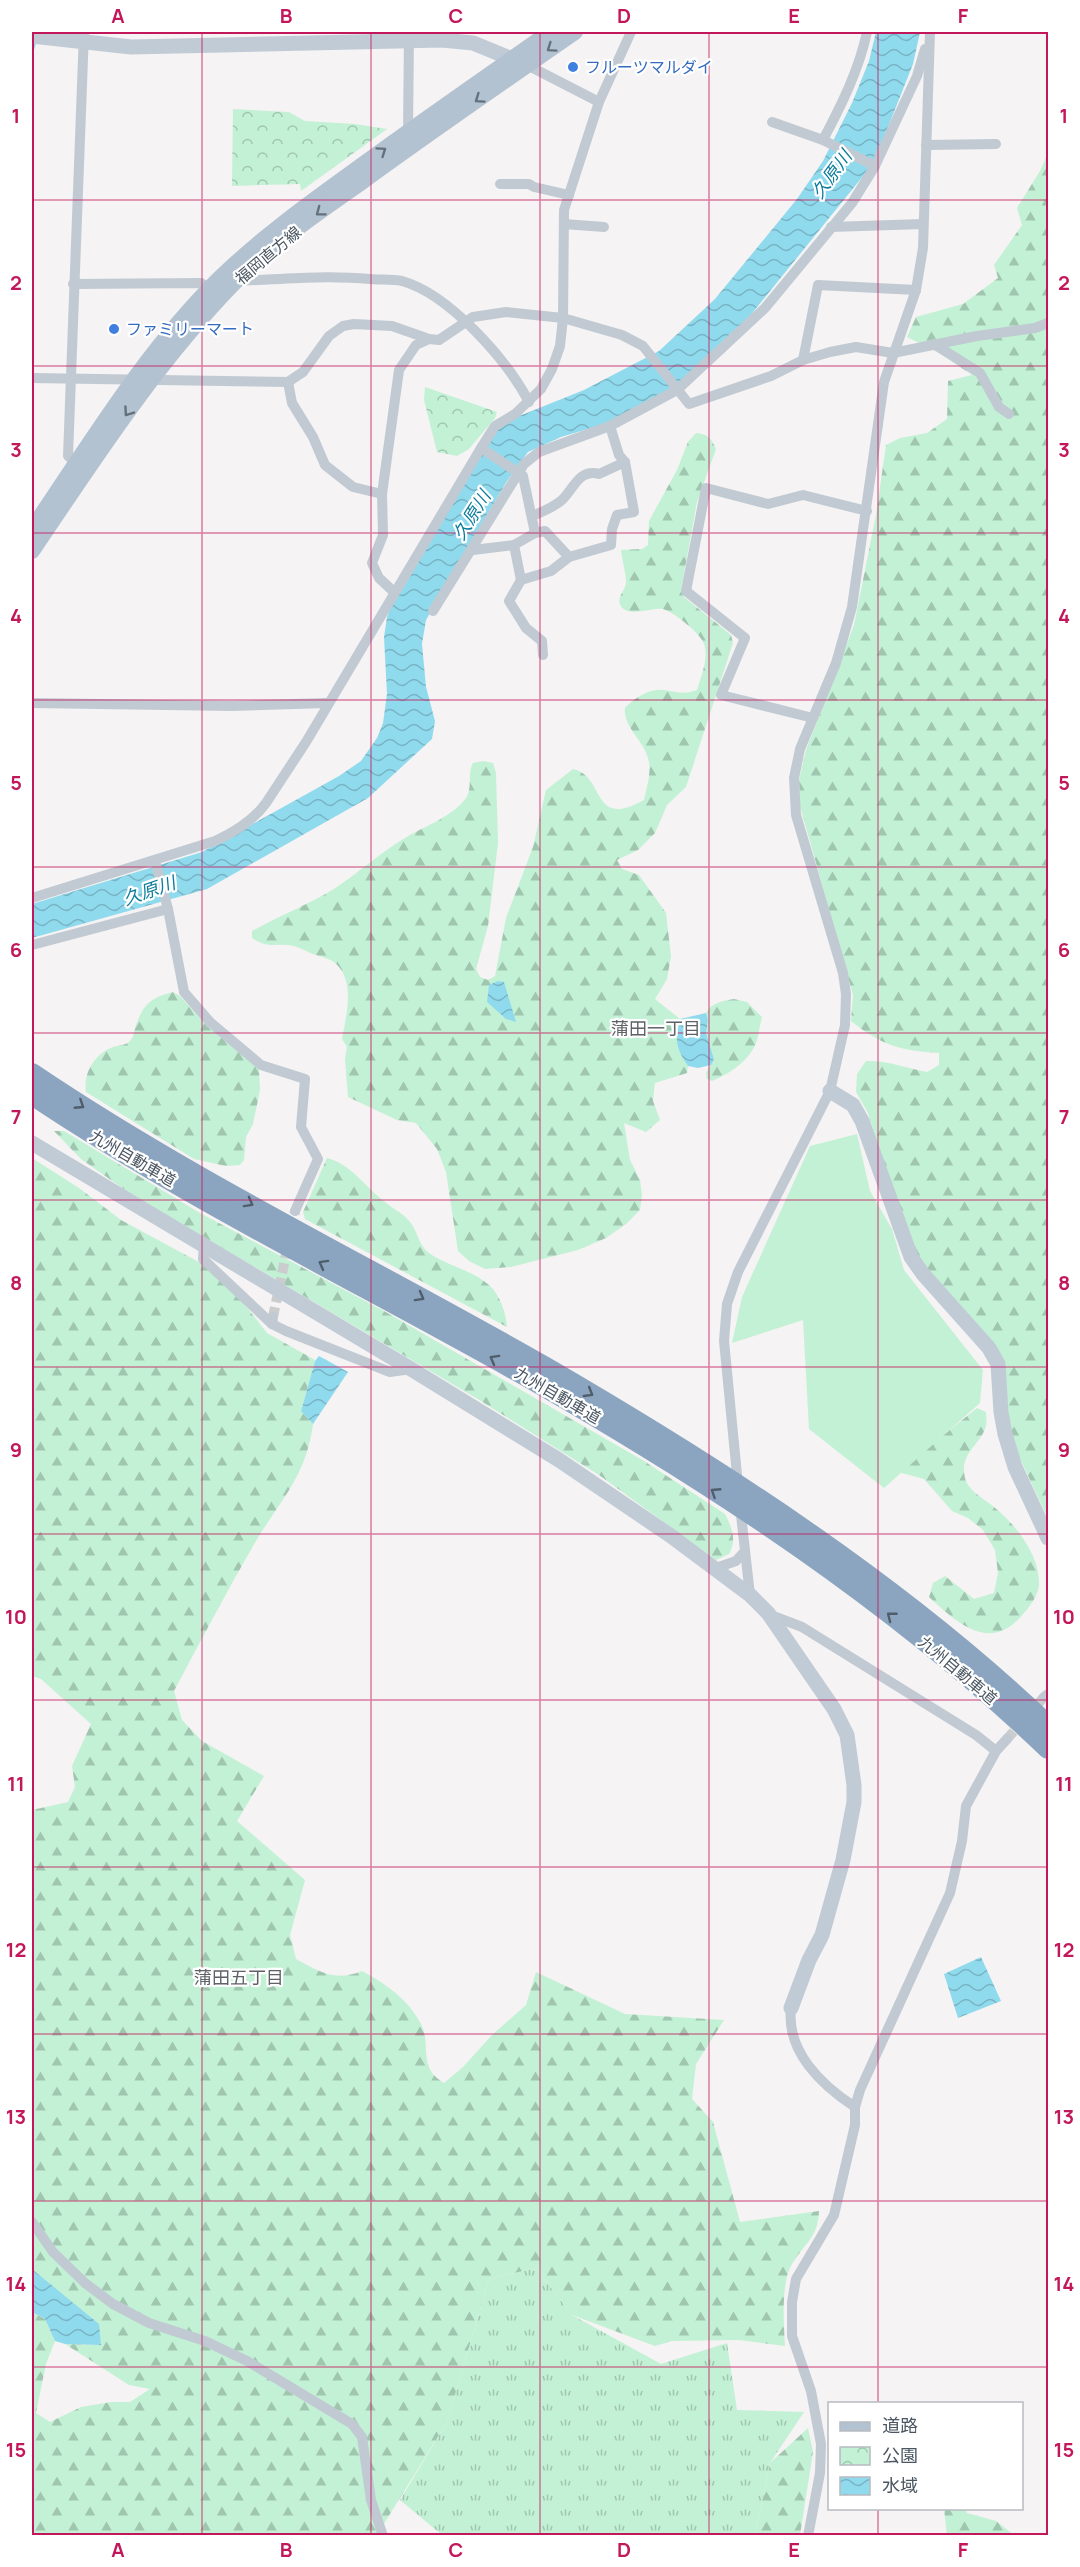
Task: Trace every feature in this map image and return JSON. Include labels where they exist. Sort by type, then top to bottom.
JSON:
[{"type":"highway","name":"九州自動車道","points":[[32,1073],[128,1136],[543,1366],[722,1475],[789,1520],[901,1602],[1048,1725]]},
{"type":"highway","name":"九州自動車道","points":[[32,1095],[120,1151],[536,1382],[712,1490],[778,1534],[891,1616],[985,1691],[1048,1749]]},
{"type":"main road","name":"福岡直方線","points":[[32,529],[77,463],[142,380],[236,281],[279,242],[520,62],[550,32]]},
{"type":"main road","name":"福岡直方線","points":[[32,550],[189,311],[248,252],[302,209],[408,132],[520,62],[575,32]]},
{"type":"street","points":[[32,898],[155,865],[236,831],[259,813],[294,762],[327,703],[495,426],[529,402],[541,389],[552,369],[560,346],[563,318],[564,210],[599,102],[631,32]]},
{"type":"street","points":[[823,141],[850,86],[867,32]]},
{"type":"street","points":[[750,1595],[724,1341],[727,1304],[738,1272],[830,1092],[845,1025],[846,994],[843,973],[796,815],[793,797],[794,778],[800,749],[836,663],[852,608],[884,382],[916,290],[923,248],[929,33]]},
{"type":"street","points":[[433,611],[473,550],[524,464],[538,452],[610,426],[677,390],[765,308],[852,203],[875,166],[917,76],[929,33]]},
{"type":"street","points":[[408,132],[409,35]]},
{"type":"street","points":[[32,36],[84,37],[131,47],[177,47],[409,35],[473,43],[520,62],[599,102]]},
{"type":"street","points":[[77,463],[68,456],[84,37]]},
{"type":"street","points":[[772,122],[823,141],[875,166]]},
{"type":"street","points":[[927,145],[996,144]]},
{"type":"street","points":[[500,184],[529,184],[569,195]]},
{"type":"street","points":[[564,224],[604,226]]},
{"type":"street","points":[[831,227],[923,224]]},
{"type":"street","points":[[236,281],[337,276],[401,281],[428,292],[466,321],[520,385],[529,402]]},
{"type":"street","points":[[73,284],[201,283],[210,289]]},
{"type":"street","points":[[803,360],[818,285],[916,290]]},
{"type":"street","points":[[32,378],[288,382],[303,372],[329,336],[343,326],[354,324],[392,326],[438,340],[449,335],[472,316],[506,312],[563,318],[622,335],[643,346],[689,404],[771,376],[803,360],[856,347],[893,352],[1035,328],[1048,323]]},
{"type":"street","points":[[394,592],[379,578],[372,563],[383,535],[382,494],[399,370],[416,345],[429,339]]},
{"type":"street","points":[[934,344],[980,373],[999,407],[1009,414]]},
{"type":"street","points":[[288,382],[292,403],[313,437],[325,465],[353,487],[382,494]]},
{"type":"street","points":[[521,580],[551,571],[569,557],[611,545],[612,529],[617,515],[634,512],[625,462],[620,455],[610,426]]},
{"type":"street","points":[[481,448],[523,476],[535,533]]},
{"type":"street","points":[[532,516],[563,499],[575,481],[594,473],[599,474],[625,462]]},
{"type":"street","points":[[813,718],[721,695],[745,638],[686,591],[706,488],[768,504],[803,495],[867,511]]},
{"type":"street","points":[[473,550],[514,545],[535,533],[545,531],[569,557]]},
{"type":"street","points":[[514,545],[521,580],[509,601],[526,628],[542,641],[543,655]]},
{"type":"street","points":[[32,703],[232,706],[327,703]]},
{"type":"street","points":[[155,865],[168,909],[178,972],[184,992],[192,1003],[261,1065],[305,1079],[301,1126],[318,1159],[295,1211]]},
{"type":"street","points":[[32,945],[168,909]]},
{"type":"street","points":[[830,1092],[853,1105],[862,1121],[911,1257],[923,1275],[989,1348],[998,1364],[1005,1434],[1015,1467],[1048,1538]]},
{"type":"street","points":[[32,1143],[411,1368],[559,1460],[670,1536],[750,1595],[768,1614],[834,1709],[847,1735],[854,1802],[843,1860],[825,1924],[791,2008],[790,2021],[797,2050],[807,2065],[855,2107]]},
{"type":"street","points":[[204,1245],[203,1259],[273,1320],[390,1372],[411,1368]]},
{"type":"street","points":[[713,1569],[736,1561],[745,1546]]},
{"type":"street","points":[[768,1614],[802,1627],[976,1735],[996,1751]]},
{"type":"street","points":[[808,2535],[820,2473],[821,2444],[811,2391],[792,2336],[792,2302],[796,2279],[834,2215],[855,2125],[855,2107],[950,1893],[962,1841],[966,1806],[996,1751],[1007,1739]]},
{"type":"street","points":[[32,2222],[53,2252],[85,2283],[113,2304],[149,2324],[206,2341],[247,2361],[352,2424],[362,2437],[371,2500],[383,2535]]},
{"type":"green space","points":[[233,109],[289,112],[305,121],[355,124],[387,129],[301,191],[300,184],[232,186]]},
{"type":"green space","points":[[1048,153],[1048,1519],[1017,1452],[1010,1428],[1005,1377],[921,1268],[881,1159],[868,1113],[856,1092],[857,1074],[866,1061],[889,1063],[927,1072],[939,1065],[939,1053],[913,1051],[892,1045],[872,1036],[851,1021],[853,995],[800,806],[799,780],[806,750],[854,625],[876,515],[886,445],[900,438],[927,433],[947,419],[948,381],[972,375],[939,353],[907,337],[916,317],[963,304],[998,278],[994,265],[1022,225],[1017,208],[1040,171]]},
{"type":"green space","points":[[425,387],[497,412],[495,418],[469,449],[457,456],[437,452],[424,400]]},
{"type":"green space","points":[[696,433],[709,437],[716,449],[697,502],[681,590],[684,597],[731,635],[733,643],[686,787],[667,805],[655,833],[638,850],[617,860],[622,869],[639,875],[666,913],[671,956],[667,979],[655,999],[680,1019],[677,1044],[688,1066],[687,1073],[655,1083],[653,1101],[660,1120],[646,1132],[624,1123],[630,1160],[640,1180],[642,1195],[640,1210],[626,1224],[606,1238],[578,1250],[511,1267],[485,1269],[469,1261],[458,1251],[446,1172],[437,1149],[416,1123],[397,1120],[348,1097],[345,1059],[347,1047],[342,1039],[348,999],[346,979],[341,970],[330,960],[297,947],[262,943],[252,938],[252,931],[334,889],[396,844],[453,811],[468,794],[473,763],[483,761],[493,763],[496,773],[498,843],[488,926],[476,969],[480,977],[488,980],[495,976],[506,918],[533,847],[546,790],[573,769],[583,774],[607,805],[615,809],[627,808],[644,800],[649,779],[649,763],[642,745],[627,721],[625,708],[648,692],[664,690],[685,693],[697,690],[706,655],[704,644],[698,635],[668,611],[658,609],[627,611],[619,601],[626,582],[621,550],[642,549],[648,545],[649,521],[677,470],[688,442]]},
{"type":"green space","points":[[173,992],[180,996],[207,1026],[259,1068],[260,1090],[253,1124],[246,1137],[244,1160],[240,1165],[226,1166],[194,1159],[86,1092],[88,1072],[100,1054],[130,1041],[144,1008],[158,997]]},
{"type":"green space","points":[[734,999],[747,1002],[762,1017],[757,1040],[745,1060],[712,1081],[707,1079],[706,1073],[714,1059],[706,1032],[708,1020],[706,1013],[715,1004]]},
{"type":"green space","points":[[54,1131],[64,1131],[200,1213],[384,1311],[644,1461],[725,1514],[733,1534],[733,1544],[729,1554],[716,1560],[599,1475],[481,1401],[128,1192],[81,1159]]},
{"type":"green space","points":[[857,1134],[870,1191],[892,1229],[904,1270],[983,1370],[980,1403],[884,1488],[809,1429],[803,1320],[732,1343],[742,1297],[810,1146]]},
{"type":"green space","points":[[32,1158],[79,1188],[121,1220],[221,1274],[267,1333],[315,1360],[301,1411],[313,1424],[304,1460],[290,1488],[243,1564],[174,1691],[182,1720],[202,1741],[264,1776],[237,1821],[305,1880],[290,1935],[296,1959],[328,1974],[344,1976],[362,1971],[396,1993],[410,2007],[421,2024],[428,2063],[436,2077],[444,2083],[526,2005],[536,1972],[625,2014],[724,2020],[696,2064],[692,2099],[713,2122],[740,2222],[819,2211],[816,2229],[787,2276],[784,2306],[785,2346],[739,2340],[672,2341],[655,2346],[572,2315],[536,2268],[489,2279],[447,2422],[377,2535],[32,2535],[32,2312],[45,2319],[55,2341],[46,2364],[36,2413],[50,2422],[81,2407],[111,2402],[130,2402],[150,2389],[129,2385],[65,2344],[101,2345],[61,2294],[32,2269],[32,1810],[68,1802],[75,1787],[72,1766],[91,1724],[41,1679],[32,1676]]},
{"type":"green space","points":[[327,1158],[344,1165],[388,1205],[404,1216],[413,1226],[429,1253],[489,1285],[502,1304],[507,1327],[305,1219],[303,1212]]},
{"type":"green space","points":[[977,1408],[986,1412],[986,1424],[984,1432],[969,1452],[964,1464],[967,1483],[974,1492],[1002,1514],[1025,1541],[1035,1563],[1039,1585],[1032,1603],[1012,1625],[999,1632],[987,1633],[963,1625],[929,1597],[933,1583],[945,1576],[974,1599],[994,1593],[998,1573],[995,1550],[983,1530],[968,1518],[952,1511],[924,1479],[898,1472]]},
{"type":"green space","points":[[536,2268],[572,2315],[661,2364],[727,2343],[737,2410],[804,2412],[770,2463],[755,2535],[442,2535],[400,2500],[447,2422],[489,2279]]},
{"type":"green space","points":[[808,2428],[813,2452],[800,2535],[755,2535],[770,2463]]},
{"type":"green space","points":[[944,2510],[966,2510],[967,2513],[996,2521],[1014,2535],[947,2535]]},
{"type":"water","name":"久原川","points":[[876,32],[920,32],[913,64],[877,155],[868,170],[745,322],[686,378],[643,407],[598,426],[561,437],[528,452],[507,481],[426,620],[422,644],[426,687],[435,721],[432,739],[368,798],[207,889],[32,938],[32,904],[202,852],[339,776],[361,761],[377,738],[383,723],[387,694],[384,637],[387,617],[393,601],[494,433],[507,421],[584,390],[659,351],[715,299],[797,199],[823,161],[852,103],[869,61]]},
{"type":"water","points":[[498,981],[504,982],[516,1022],[506,1019],[487,1002],[489,985]]},
{"type":"water","points":[[706,1013],[708,1020],[706,1033],[714,1059],[711,1065],[698,1068],[688,1066],[677,1044],[680,1019]]},
{"type":"water","points":[[319,1356],[348,1372],[313,1424],[301,1411],[315,1361]]},
{"type":"water","points":[[981,1957],[1001,2001],[958,2018],[944,1974]]},
{"type":"water","points":[[32,2269],[99,2324],[101,2345],[65,2344],[55,2341],[45,2319],[32,2312]]},
{"type":"waterway","points":[[32,51],[35,42]]},
{"type":"tunnel","points":[[273,1317],[295,1211]]},
{"type":"tunnel","points":[[1007,1739],[1044,1697]]},
{"type":"place","name":"フルーツマルダイ","points":[[573,67]]},
{"type":"place","name":"ファミリーマート","points":[[114,329]]},
{"type":"district","name":"蒲田一丁目","points":[[656,1028]]},
{"type":"district","name":"蒲田五丁目","points":[[239,1977]]}]
